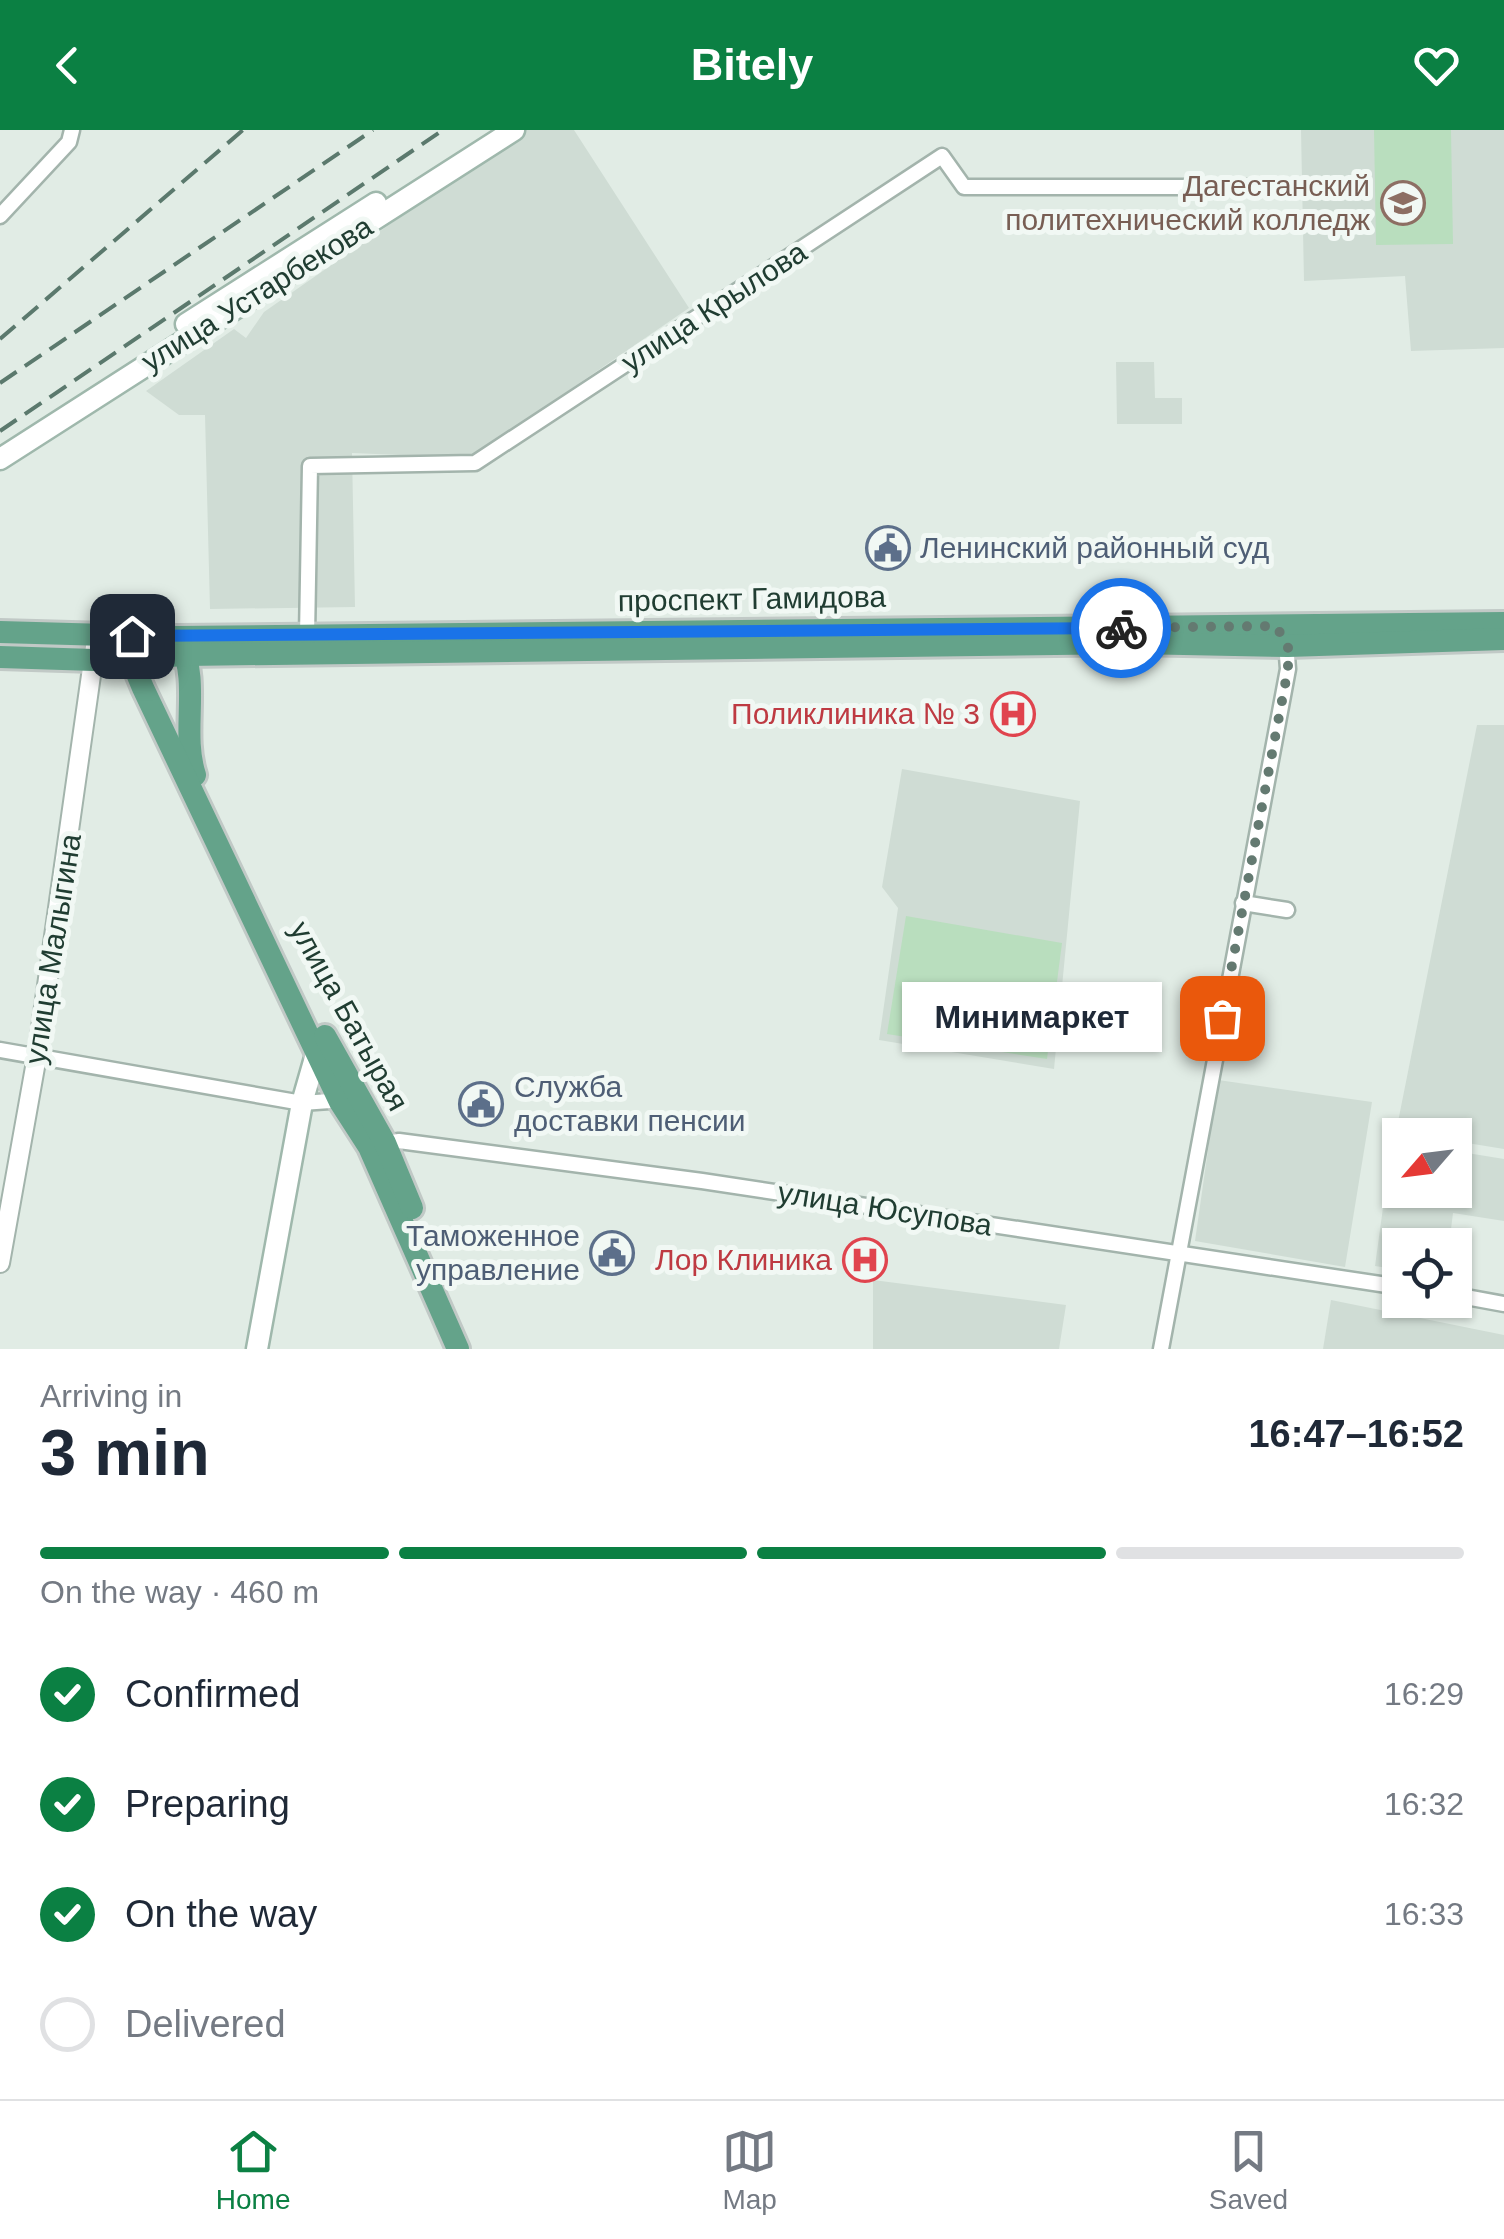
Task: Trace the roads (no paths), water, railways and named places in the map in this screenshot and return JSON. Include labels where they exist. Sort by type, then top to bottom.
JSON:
[{"type":"main road","points":[[0,448],[492,130]]},
{"type":"main road","name":"улица Устарбекова","points":[[0,459],[514,130]]},
{"type":"main road","name":"проспект Гамидова","points":[[1282,636],[1504,623]]},
{"type":"main road","name":"проспект Гамидова","points":[[0,632],[97,634],[131,648],[1282,636],[1504,639]]},
{"type":"main road","name":"проспект Гамидова","points":[[181,646],[307,636],[429,642]]},
{"type":"main road","name":"улица Батырая","points":[[181,646],[190,680],[187,709],[192,765],[200,790],[348,1098],[377,1145],[471,1349]]},
{"type":"main road","name":"проспект Гамидова","points":[[0,658],[94,667],[131,648]]},
{"type":"main road","name":"улица Батырая","points":[[131,648],[156,713],[300,1015],[321,1043]]},
{"type":"main road","points":[[257,1349],[302,1103],[321,1043]]},
{"type":"main road","name":"улица Батырая","points":[[377,1145],[458,1349]]},
{"type":"street","points":[[0,216],[69,142],[72,130]]},
{"type":"street","name":"улица Крылова","points":[[307,636],[310,466],[475,463],[942,156],[964,187],[1271,187]]},
{"type":"street","name":"улица Малыгина","points":[[0,1263],[38,1056],[97,634]]},
{"type":"street","points":[[1161,1349],[1288,669],[1282,636]]},
{"type":"street","points":[[156,713],[177,720],[187,709]]},
{"type":"street","points":[[1243,903],[1288,910]]},
{"type":"street","points":[[0,1050],[302,1103],[348,1098]]},
{"type":"street","name":"улица Юсупова","points":[[377,1145],[702,1181],[1382,1283]]},
{"type":"street","points":[[1472,1298],[1504,1304]]},
{"type":"railway","points":[[0,339],[243,130]]},
{"type":"railway","points":[[0,383],[373,130]]},
{"type":"railway","points":[[0,431],[443,130]]},
{"type":"place","name":"Дагестанский политехнический колледж","points":[[1403,203]]},
{"type":"place","name":"Ленинский районный суд","points":[[888,548]]},
{"type":"place","name":"Поликлиника № 3","points":[[1013,714]]},
{"type":"place","name":"Минимаркет","points":[[1222,1018]]},
{"type":"place","name":"Служба доставки пенсии","points":[[481,1104]]},
{"type":"place","name":"Таможенное управление","points":[[612,1253]]},
{"type":"place","name":"Лор Клиника","points":[[865,1260]]}]
